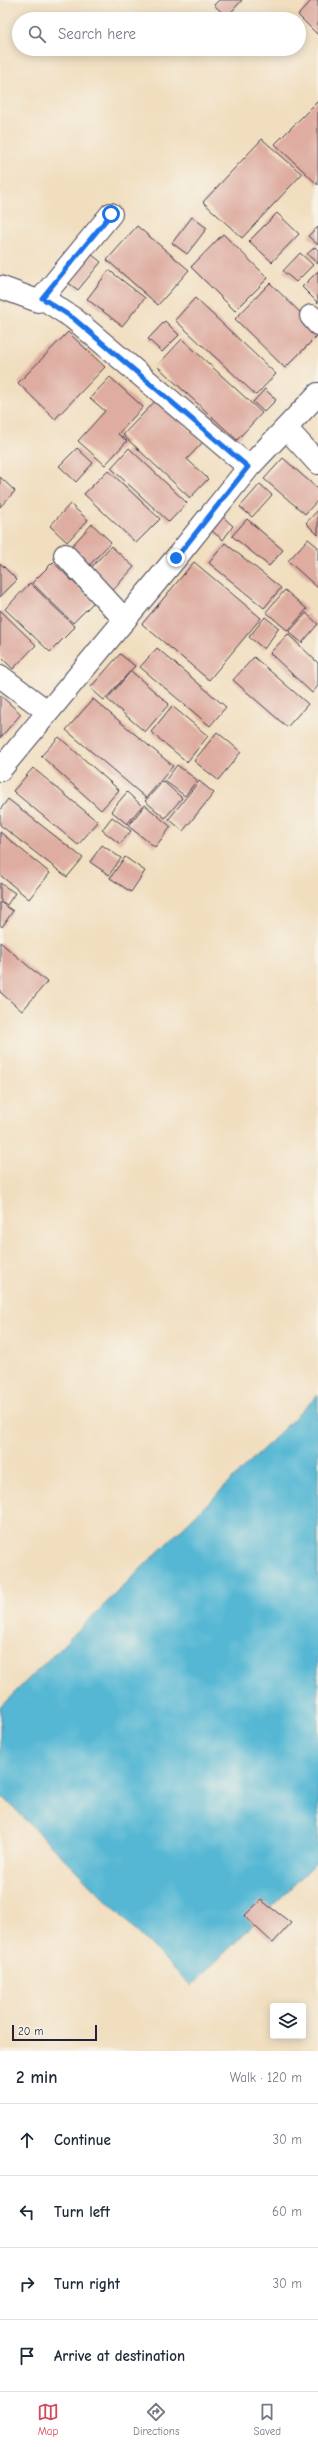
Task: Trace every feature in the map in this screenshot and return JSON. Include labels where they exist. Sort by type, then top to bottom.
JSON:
[{"type":"street","points":[[0,287],[38,301],[111,214]]},
{"type":"street","points":[[42,298],[73,318],[248,467]]},
{"type":"street","points":[[0,770],[125,620],[248,467],[318,394]]},
{"type":"street","points":[[286,428],[318,463]]},
{"type":"street","points":[[65,555],[125,620]]},
{"type":"street","points":[[0,676],[48,712]]},
{"type":"water","points":[[318,1395],[318,1861],[191,1986],[0,1794],[0,1707]]},
{"type":"building","points":[[219,0],[242,0],[231,12],[222,12],[214,5]]},
{"type":"building","points":[[312,0],[318,0],[318,35],[306,23],[306,12],[301,12]]},
{"type":"building","points":[[318,101],[318,185],[275,144]]},
{"type":"building","points":[[262,139],[302,174],[242,238],[203,202]]},
{"type":"building","points":[[277,213],[299,234],[272,262],[249,241]]},
{"type":"building","points":[[192,217],[207,228],[187,254],[172,243]]},
{"type":"building","points":[[137,226],[189,270],[158,305],[107,260]]},
{"type":"building","points":[[318,227],[318,245],[308,236]]},
{"type":"building","points":[[223,234],[268,278],[235,311],[191,267]]},
{"type":"building","points":[[315,247],[318,250],[318,264],[307,254]]},
{"type":"building","points":[[86,250],[101,262],[78,290],[63,279]]},
{"type":"building","points":[[300,253],[313,265],[296,282],[283,271]]},
{"type":"building","points":[[109,270],[145,298],[122,326],[87,299]]},
{"type":"building","points":[[318,271],[318,303],[302,287]]},
{"type":"building","points":[[270,283],[318,330],[318,335],[285,368],[235,319]]},
{"type":"building","points":[[195,298],[276,374],[256,395],[175,320]]},
{"type":"building","points":[[165,321],[179,335],[162,352],[148,339]]},
{"type":"building","points":[[68,332],[105,367],[55,419],[18,383]]},
{"type":"building","points":[[182,339],[262,413],[237,440],[157,366]]},
{"type":"building","points":[[110,377],[143,407],[118,434],[127,441],[105,465],[78,441],[105,411],[90,398]]},
{"type":"building","points":[[265,389],[276,400],[264,412],[253,402]]},
{"type":"building","points":[[157,399],[203,442],[187,459],[208,479],[190,498],[123,435]]},
{"type":"building","points":[[77,448],[93,463],[76,482],[59,466]]},
{"type":"building","points":[[129,448],[187,503],[169,522],[111,468]]},
{"type":"building","points":[[283,458],[318,489],[318,500],[305,514],[264,479]]},
{"type":"building","points":[[108,470],[160,519],[136,543],[84,494]]},
{"type":"building","points":[[0,477],[15,491],[0,507]]},
{"type":"building","points":[[260,484],[272,495],[252,517],[240,507]]},
{"type":"building","points":[[70,504],[88,520],[67,542],[50,526]]},
{"type":"building","points":[[318,510],[318,535],[306,523]]},
{"type":"building","points":[[223,517],[233,526],[223,540],[212,531]]},
{"type":"building","points":[[247,519],[283,550],[269,566],[232,536]]},
{"type":"building","points":[[92,524],[111,542],[87,568],[68,550]]},
{"type":"building","points":[[308,539],[318,547],[318,588],[288,561]]},
{"type":"building","points":[[225,543],[281,588],[264,608],[209,563]]},
{"type":"building","points":[[111,546],[134,567],[112,591],[89,570]]},
{"type":"building","points":[[53,562],[94,602],[73,623],[32,583]]},
{"type":"building","points":[[194,562],[261,618],[209,680],[142,624]]},
{"type":"building","points":[[0,563],[17,580],[0,597]]},
{"type":"building","points":[[30,583],[75,627],[50,652],[5,609]]},
{"type":"building","points":[[285,590],[307,609],[288,631],[266,612]]},
{"type":"building","points":[[0,610],[36,645],[13,669],[0,656]]},
{"type":"building","points":[[306,613],[318,624],[302,643],[289,632]]},
{"type":"building","points":[[265,617],[279,628],[264,649],[249,637]]},
{"type":"building","points":[[288,634],[318,663],[318,686],[312,693],[270,653]]},
{"type":"building","points":[[157,648],[226,707],[210,726],[140,667]]},
{"type":"building","points":[[120,654],[135,666],[104,700],[90,688]]},
{"type":"building","points":[[254,657],[308,704],[287,727],[233,680]]},
{"type":"building","points":[[131,671],[169,704],[145,732],[107,699]]},
{"type":"building","points":[[0,695],[21,714],[0,738]]},
{"type":"building","points":[[93,699],[173,766],[146,798],[66,730]]},
{"type":"building","points":[[172,706],[208,736],[187,762],[151,732]]},
{"type":"building","points":[[217,732],[241,752],[218,780],[194,761]]},
{"type":"building","points":[[59,737],[119,790],[101,810],[41,756]]},
{"type":"building","points":[[177,765],[197,780],[185,796],[165,781]]},
{"type":"building","points":[[33,768],[98,822],[78,845],[13,791]]},
{"type":"building","points":[[163,781],[182,798],[165,818],[145,801]]},
{"type":"building","points":[[199,781],[214,793],[183,831],[169,819]]},
{"type":"building","points":[[127,792],[142,806],[127,824],[111,811]]},
{"type":"building","points":[[8,799],[83,858],[67,877],[0,825],[0,810]]},
{"type":"building","points":[[145,805],[171,827],[155,847],[128,826]]},
{"type":"building","points":[[112,817],[131,831],[120,844],[102,830]]},
{"type":"building","points":[[0,832],[50,873],[29,899],[0,875]]},
{"type":"building","points":[[102,845],[121,858],[109,875],[90,862]]},
{"type":"building","points":[[125,857],[145,871],[131,892],[110,878]]},
{"type":"building","points":[[0,883],[15,893],[7,905],[0,900]]},
{"type":"building","points":[[0,902],[13,911],[2,927],[0,925]]},
{"type":"building","points":[[0,942],[47,982],[22,1011],[0,992]]},
{"type":"building","points":[[261,1900],[291,1923],[273,1943],[244,1916]]},
{"type":"route","points":[[111,214],[42,298],[73,318],[248,467],[176,558]]}]
